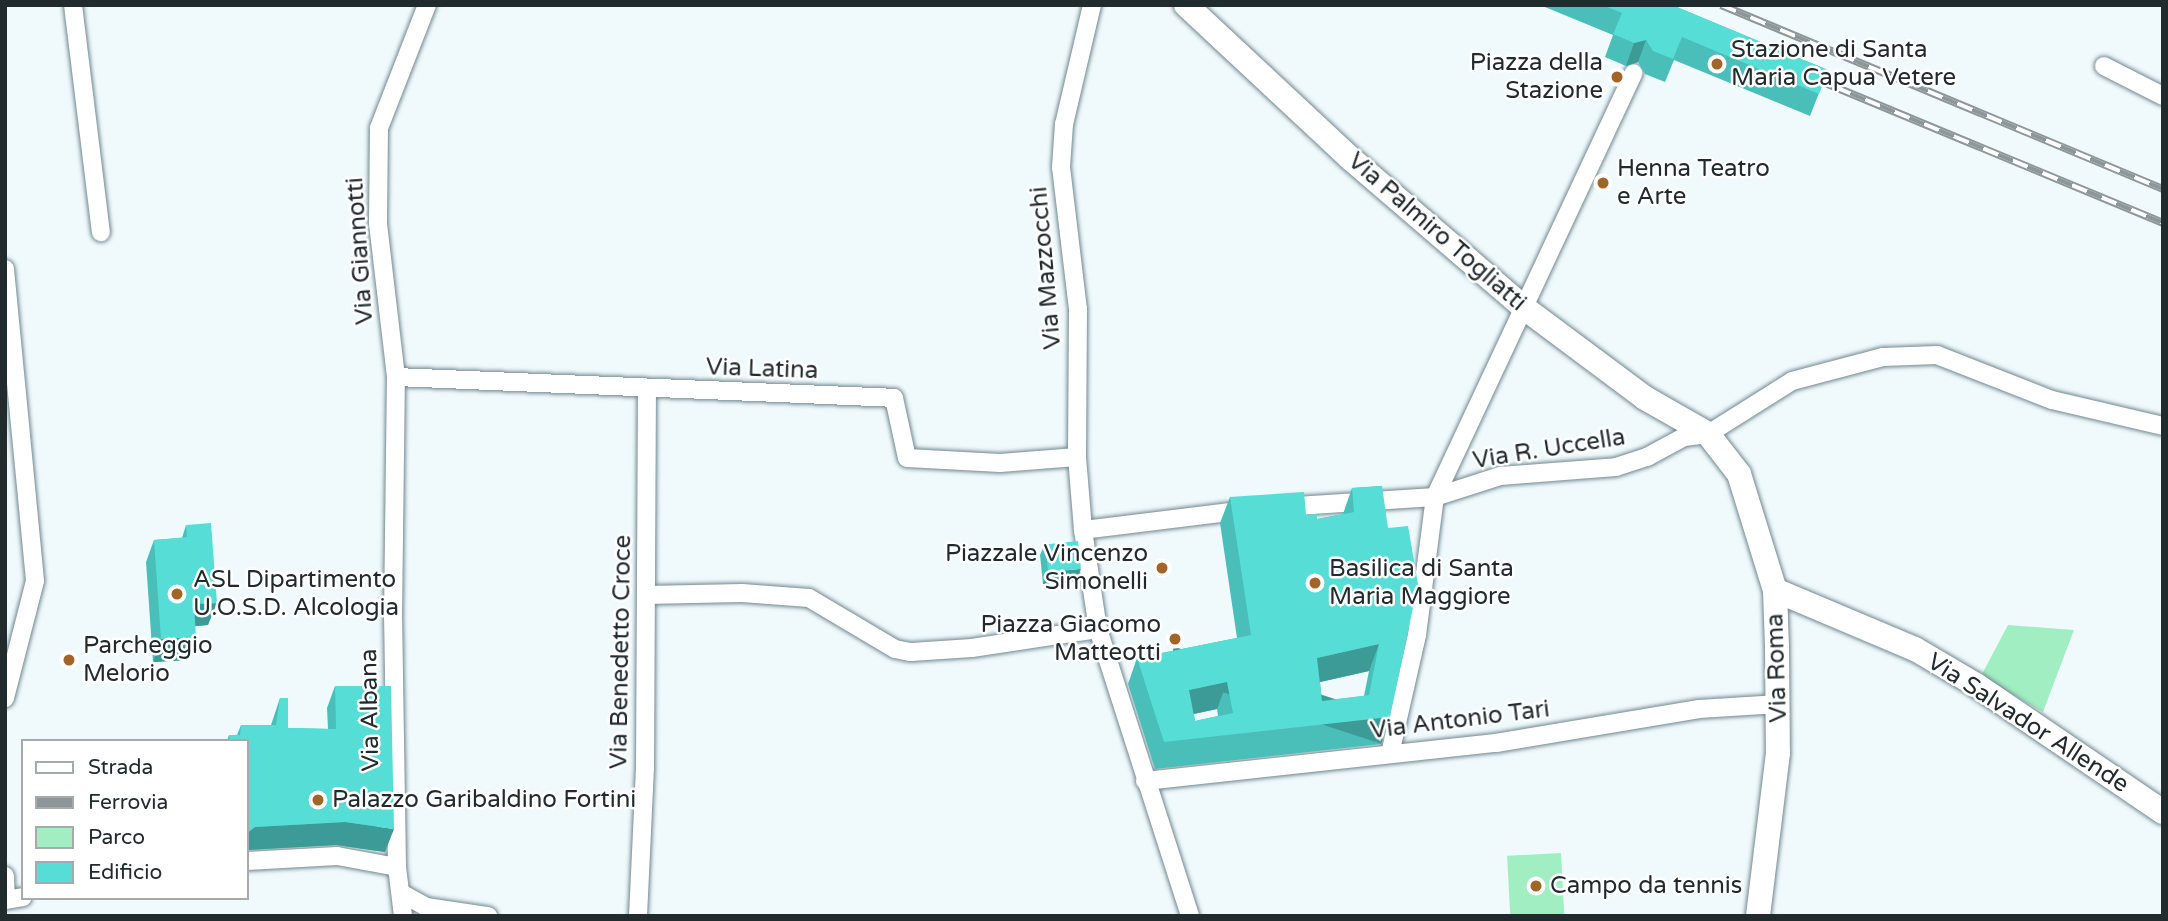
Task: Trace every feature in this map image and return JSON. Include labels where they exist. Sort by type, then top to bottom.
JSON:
[{"type":"street","points":[[73,5],[101,232]]},
{"type":"street","name":"Via Giannotti","points":[[396,377],[378,223],[379,128],[427,5]]},
{"type":"street","name":"Via Mazzocchi","points":[[1091,5],[1064,124],[1061,167],[1078,309],[1077,457],[1083,530],[1098,629],[1145,781],[1191,916]]},
{"type":"street","name":"Via Palmiro Togliatti","points":[[1186,5],[1350,158],[1523,307],[1645,398],[1708,434]]},
{"type":"street","points":[[2105,66],[2163,96]]},
{"type":"street","points":[[1390,754],[1416,635],[1435,497],[1634,73]]},
{"type":"street","points":[[5,269],[35,581],[5,698]]},
{"type":"street","name":"Via R. Uccella","points":[[1083,530],[1192,514],[1435,497],[1500,476],[1616,467],[1647,457],[1684,437],[1708,434],[1761,399],[1810,374],[1883,357],[1928,354],[2052,400],[2163,426]]},
{"type":"street","name":"Via Latina","points":[[396,377],[894,398],[907,458],[1000,463],[1077,457]]},
{"type":"street","name":"Via Albana","points":[[396,377],[397,867],[403,894],[403,916]]},
{"type":"street","name":"Via Benedetto Croce","points":[[638,916],[646,595],[647,389]]},
{"type":"street","name":"Via Roma","points":[[1708,434],[1739,474],[1774,590],[1779,704],[1778,753],[1758,916]]},
{"type":"street","name":"Via Salvador Allende","points":[[1774,590],[1916,649],[1976,685],[2163,812]]},
{"type":"street","points":[[646,595],[742,593],[809,598],[895,649],[911,652],[972,648],[1098,629]]},
{"type":"street","name":"Via Antonio Tari","points":[[1145,781],[1508,741],[1699,709],[1779,704]]},
{"type":"street","points":[[248,861],[337,856],[397,867]]},
{"type":"street","points":[[5,876],[6,900]]},
{"type":"street","points":[[403,894],[426,907],[488,916]]},
{"type":"green space","points":[[2008,625],[2074,630],[2043,712],[1981,676]]},
{"type":"green space","name":"Campo da tennis","points":[[1561,853],[1564,916],[1510,916],[1507,856]]},
{"type":"building","points":[[1602,5],[1672,5],[1828,70],[1819,94],[1682,37],[1673,59],[1653,51],[1646,40],[1634,43],[1613,34],[1622,13]]},
{"type":"building","points":[[1382,486],[1388,528],[1408,526],[1418,584],[1390,717],[1164,742],[1137,658],[1251,635],[1230,497],[1304,492],[1306,515],[1317,514],[1317,519],[1354,512],[1352,488]],"holes":[[[1379,644],[1369,695],[1322,701],[1317,658]],[[1227,682],[1233,713],[1195,721],[1189,690]]]},
{"type":"building","name":"ASL Dipartimento U.O.S.D. Alcologia","points":[[211,523],[217,603],[194,604],[196,637],[161,639],[154,540],[187,537],[186,525]]},
{"type":"building","points":[[1078,541],[1081,569],[1048,572],[1045,544]]},
{"type":"building","name":"Palazzo Garibaldino Fortini","points":[[335,686],[391,686],[394,829],[345,822],[255,827],[248,832],[248,739],[230,739],[229,735],[240,735],[241,725],[276,725],[280,698],[288,698],[288,728],[336,729]]},
{"type":"railway","points":[[1721,5],[2163,189]]},
{"type":"railway","points":[[1806,75],[2163,223]]},
{"type":"place","name":"Stazione di Santa Maria Capua Vetere","points":[[1717,64]]},
{"type":"place","name":"Piazza della Stazione","points":[[1617,77]]},
{"type":"place","name":"Henna Teatro e Arte","points":[[1603,183]]},
{"type":"place","name":"Piazzale Vincenzo Simonelli","points":[[1162,568]]},
{"type":"place","name":"Basilica di Santa Maria Maggiore","points":[[1315,583]]},
{"type":"place","name":"ASL Dipartimento U.O.S.D. Alcologia","points":[[177,594]]},
{"type":"place","name":"Piazza Giacomo Matteotti","points":[[1175,639]]},
{"type":"place","name":"Parcheggio Melorio","points":[[69,660]]},
{"type":"place","name":"Palazzo Garibaldino Fortini","points":[[318,800]]},
{"type":"place","name":"Campo da tennis","points":[[1536,886]]}]
